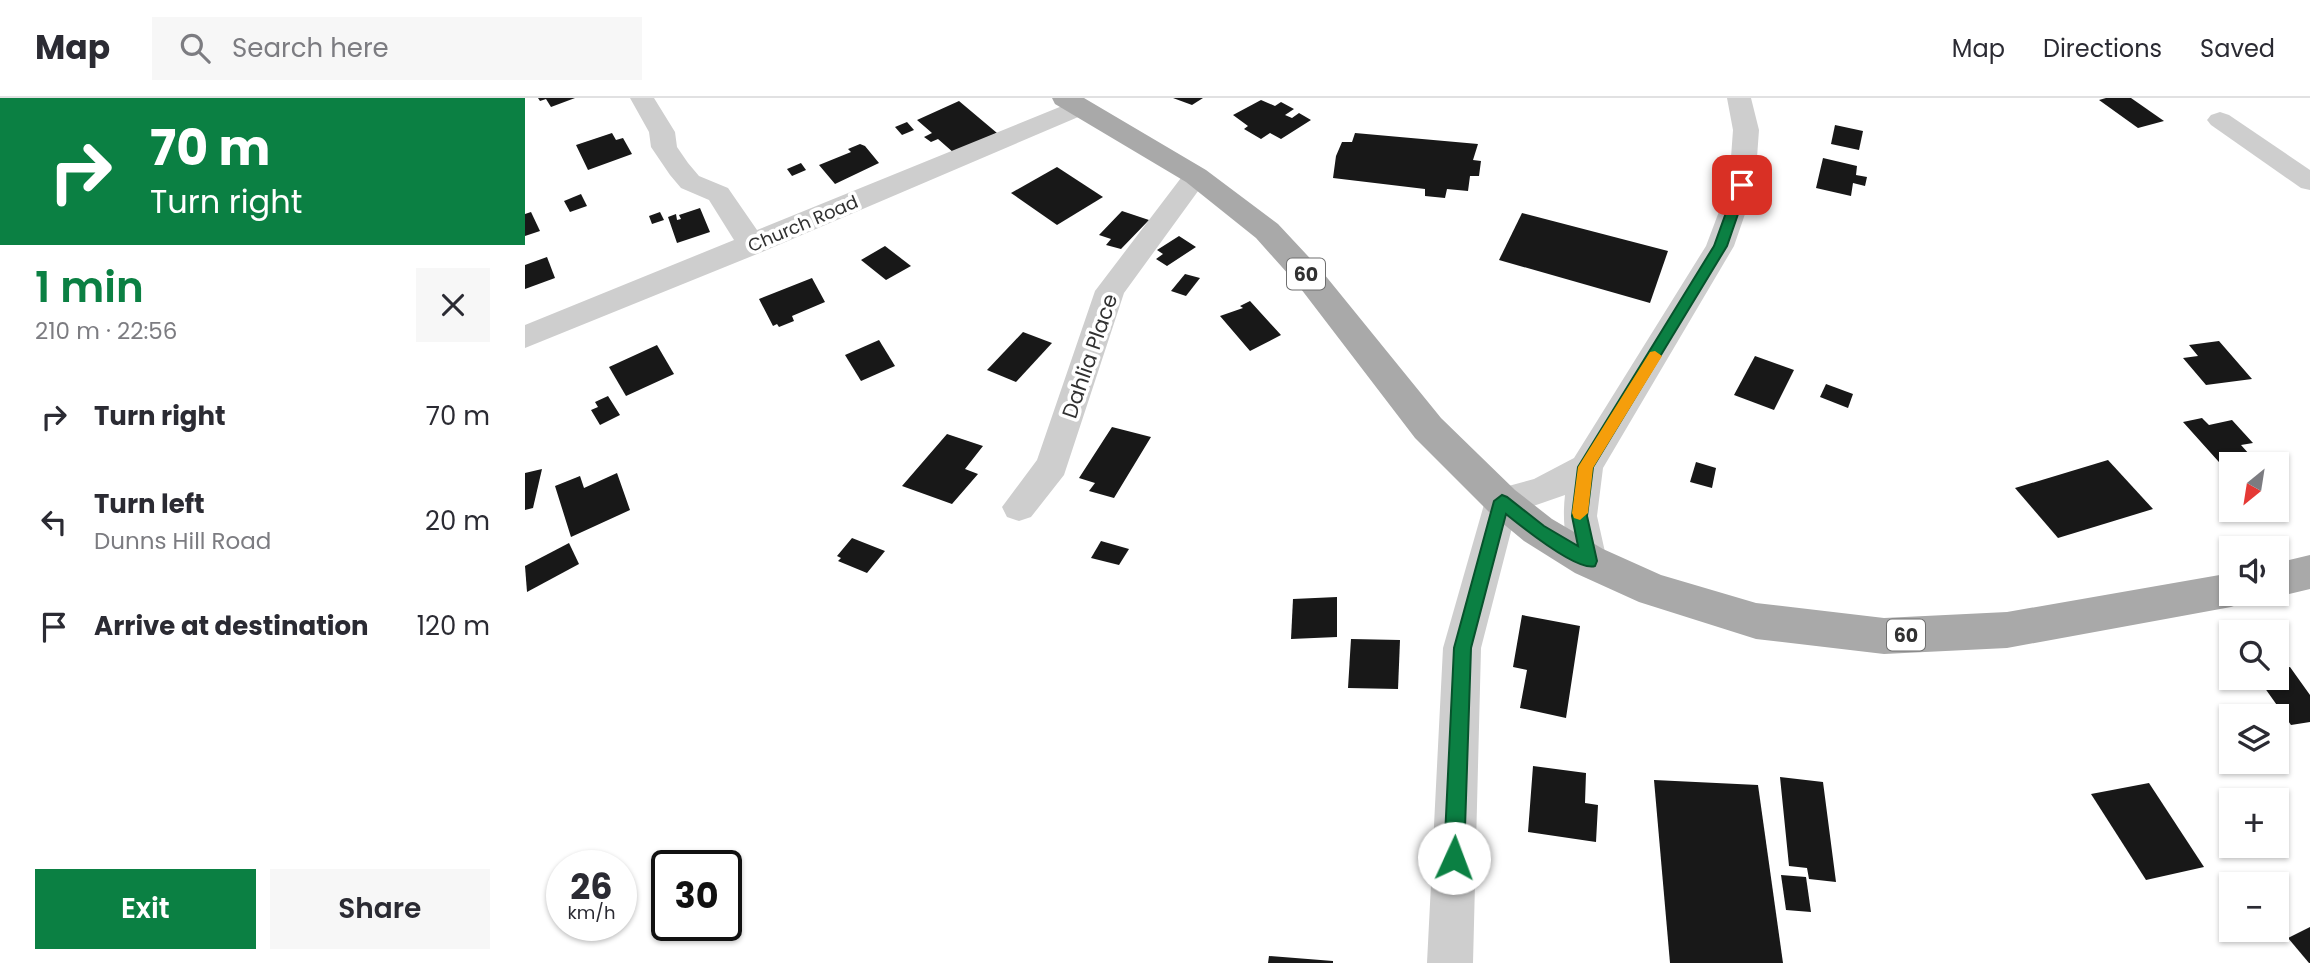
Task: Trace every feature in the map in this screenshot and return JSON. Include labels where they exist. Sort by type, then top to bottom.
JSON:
[{"type":"main road","name":"60","points":[[1073,103],[1196,176],[1267,231],[1308,277],[1428,428],[1502,501],[1538,530],[1589,561],[1653,590],[1756,621],[1884,636],[2007,630],[2219,592]]},
{"type":"main road","points":[[2289,577],[2310,572]]},
{"type":"street","points":[[642,98],[662,132],[664,147],[689,182],[719,194],[752,245]]},
{"type":"street","points":[[1589,561],[1580,516],[1586,467],[1720,246],[1742,185],[1746,130],[1739,98]]},
{"type":"street","name":"Church Road","points":[[525,337],[752,245],[1073,103]]},
{"type":"street","points":[[2220,120],[2310,182]]},
{"type":"street","name":"Dahlia Place","points":[[1019,507],[1052,466],[1110,291],[1196,176]]},
{"type":"street","points":[[1450,963],[1462,648],[1502,501],[1555,487],[1586,467]]},
{"type":"building","points":[[538,98],[575,98],[551,107],[546,99],[540,101]]},
{"type":"building","points":[[1173,98],[1203,98],[1192,105]]},
{"type":"building","points":[[2131,98],[2164,121],[2138,128],[2099,100]]},
{"type":"building","points":[[1261,100],[1275,106],[1281,102],[1294,109],[1285,115],[1292,118],[1299,113],[1311,120],[1281,139],[1270,133],[1261,139],[1244,129],[1248,126],[1233,115]]},
{"type":"building","points":[[959,101],[997,133],[954,153],[938,139],[931,142],[924,137],[932,133],[917,120]]},
{"type":"building","points":[[907,122],[914,130],[902,135],[895,127]]},
{"type":"building","points":[[1835,125],[1863,131],[1859,150],[1831,144]]},
{"type":"building","points":[[612,133],[616,140],[623,138],[632,154],[588,170],[576,145]]},
{"type":"building","points":[[1355,133],[1478,144],[1473,160],[1481,161],[1479,176],[1470,176],[1468,191],[1447,189],[1445,198],[1425,196],[1425,189],[1333,178],[1336,156],[1342,142],[1352,142]]},
{"type":"building","points":[[860,144],[865,146],[879,163],[835,184],[819,165],[851,152],[848,149]]},
{"type":"building","points":[[1823,158],[1857,166],[1856,175],[1867,177],[1865,186],[1853,183],[1851,196],[1816,188]]},
{"type":"building","points":[[801,163],[806,170],[792,176],[787,169]]},
{"type":"building","points":[[1057,167],[1103,197],[1057,225],[1011,193]]},
{"type":"building","points":[[581,194],[587,206],[570,212],[564,201]]},
{"type":"building","points":[[700,208],[710,232],[677,243],[668,217],[676,214],[677,220],[681,219],[679,215]]},
{"type":"building","points":[[1122,211],[1149,220],[1121,249],[1106,245],[1111,239],[1099,235]]},
{"type":"building","points":[[531,212],[540,231],[525,236],[525,214]]},
{"type":"building","points":[[660,212],[664,220],[652,224],[649,216]]},
{"type":"building","points":[[1522,213],[1668,251],[1650,303],[1499,260]]},
{"type":"building","points":[[1179,236],[1196,247],[1167,266],[1156,259],[1163,254],[1157,250]]},
{"type":"building","points":[[885,246],[911,266],[886,280],[861,260]]},
{"type":"building","points":[[547,257],[555,278],[525,289],[525,265]]},
{"type":"building","points":[[1185,274],[1200,278],[1186,296],[1171,291]]},
{"type":"building","points":[[812,278],[825,302],[792,316],[794,321],[779,327],[777,324],[773,326],[759,299]]},
{"type":"building","points":[[1250,301],[1281,335],[1250,351],[1220,316],[1243,308],[1240,306]]},
{"type":"building","points":[[1023,332],[1052,343],[1016,382],[987,370]]},
{"type":"building","points":[[879,340],[895,366],[861,381],[845,355]]},
{"type":"building","points":[[2219,341],[2252,379],[2206,385],[2183,358],[2198,356],[2189,345]]},
{"type":"building","points":[[657,345],[674,374],[626,396],[609,367]]},
{"type":"building","points":[[1755,356],[1794,370],[1774,410],[1734,395]]},
{"type":"building","points":[[1826,384],[1853,394],[1848,408],[1820,397]]},
{"type":"building","points":[[608,396],[620,415],[600,425],[591,410],[598,407],[595,402]]},
{"type":"building","points":[[2202,418],[2209,425],[2232,420],[2253,443],[2241,445],[2247,452],[2219,452],[2219,462],[2183,422]]},
{"type":"building","points":[[1112,427],[1151,437],[1114,498],[1089,491],[1095,483],[1079,478]]},
{"type":"building","points":[[947,434],[983,446],[965,469],[978,474],[952,504],[902,486]]},
{"type":"building","points":[[2108,460],[2153,509],[2058,538],[2015,488]]},
{"type":"building","points":[[1696,462],[1716,468],[1712,488],[1690,482]]},
{"type":"building","points":[[542,469],[533,508],[525,510],[525,473]]},
{"type":"building","points":[[617,473],[630,510],[571,537],[555,486],[580,476],[584,488]]},
{"type":"building","points":[[852,538],[885,551],[867,573],[838,561],[841,558],[837,556]]},
{"type":"building","points":[[1101,541],[1129,549],[1119,565],[1091,558]]},
{"type":"building","points":[[569,543],[579,564],[527,592],[525,566]]},
{"type":"building","points":[[1337,597],[1337,637],[1291,639],[1293,599]]},
{"type":"building","points":[[1522,615],[1580,626],[1566,718],[1520,708],[1527,670],[1513,667]]},
{"type":"building","points":[[1351,639],[1400,640],[1398,689],[1348,688]]},
{"type":"building","points":[[2289,667],[2310,695],[2310,722],[2291,725],[2289,704],[2276,704],[2266,690],[2289,690]]},
{"type":"building","points":[[1533,766],[1586,773],[1585,803],[1598,805],[1596,842],[1528,832]]},
{"type":"building","points":[[1780,777],[1823,782],[1836,882],[1809,879],[1807,868],[1789,866]]},
{"type":"building","points":[[1654,780],[1758,785],[1783,963],[1670,963]]},
{"type":"building","points":[[2149,783],[2204,867],[2146,880],[2091,794]]},
{"type":"building","points":[[1781,875],[1806,877],[1811,912],[1786,910]]},
{"type":"building","points":[[2310,927],[2310,963],[2289,939]]},
{"type":"building","points":[[1269,956],[1333,961],[1333,963],[1268,963]]},
{"type":"slow traffic","points":[[1580,513],[1580,494],[1586,467],[1655,356]]},
{"type":"route","points":[[1454,858],[1462,648],[1502,501],[1538,530],[1589,561],[1580,516],[1580,494],[1586,467],[1720,246],[1742,185]]}]
